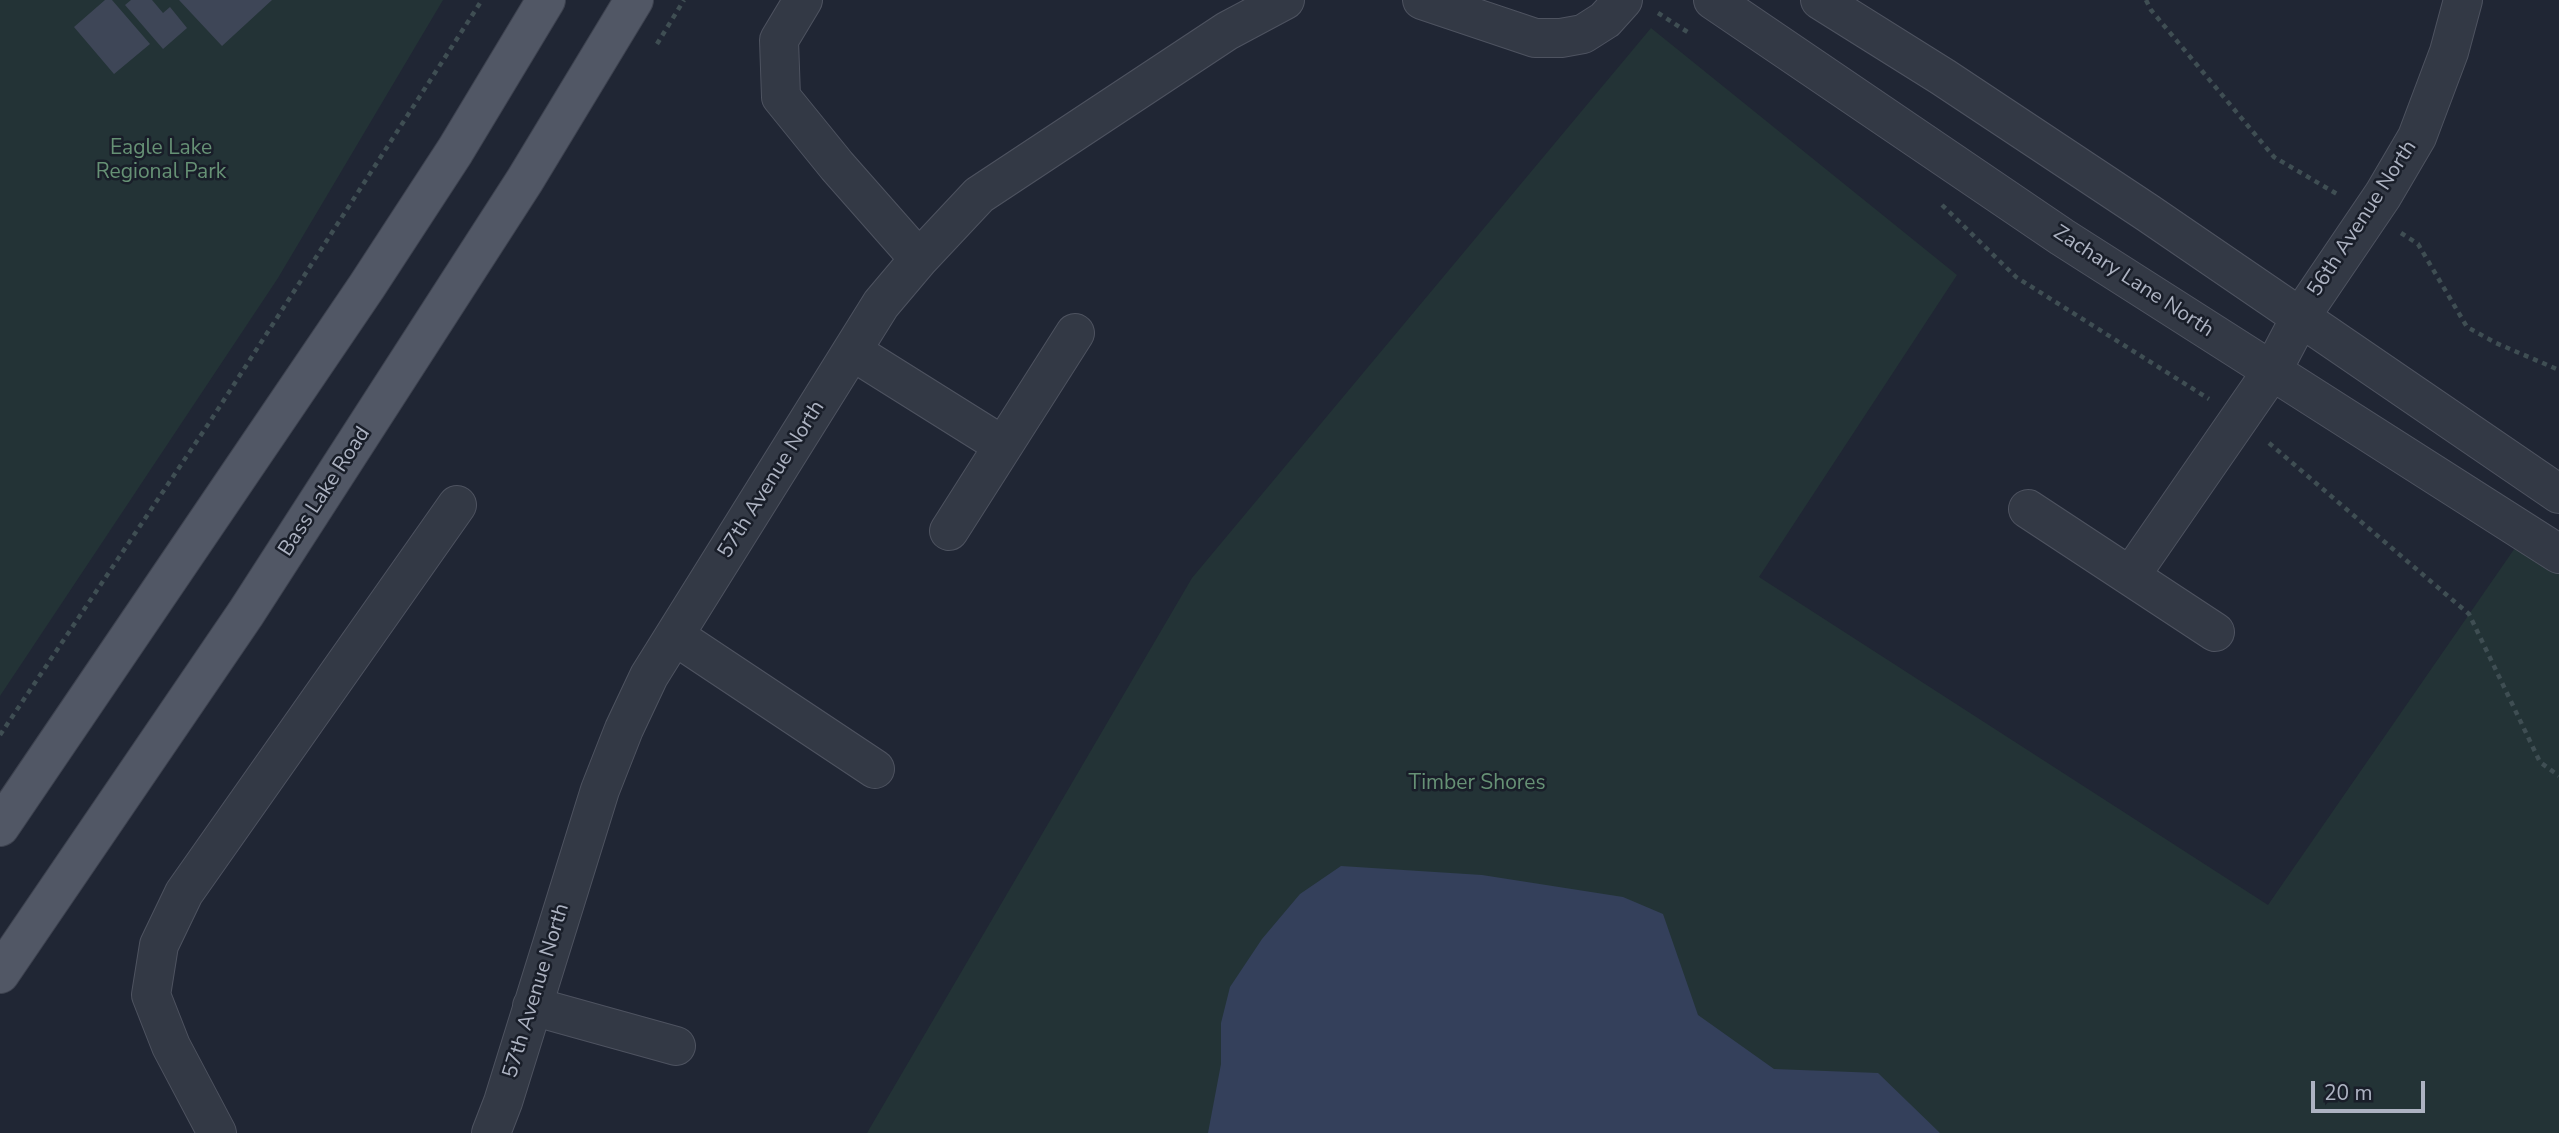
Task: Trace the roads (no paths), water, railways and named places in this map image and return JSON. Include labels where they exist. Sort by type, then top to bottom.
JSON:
[{"type":"main road","points":[[0,827],[367,286],[455,150],[546,0]]},
{"type":"main road","name":"Bass Lake Road","points":[[0,974],[246,614],[525,180],[634,0]]},
{"type":"street","points":[[803,0],[779,40],[781,97],[837,166],[919,259]]},
{"type":"street","name":"57th Avenue North","points":[[491,1133],[605,778],[624,729],[649,676],[881,304],[979,195],[1227,31],[1285,0]]},
{"type":"street","points":[[1422,0],[1535,38],[1561,38],[1583,34],[1636,4]]},
{"type":"street","name":"Zachary Lane North","points":[[1713,0],[2063,237],[2559,554]]},
{"type":"street","points":[[1821,0],[1943,77],[2301,316],[2559,494]]},
{"type":"street","name":"56th Avenue North","points":[[2131,575],[2272,371],[2301,316],[2383,195],[2417,136],[2449,52],[2463,0]]},
{"type":"street","points":[[949,531],[1074,333]]},
{"type":"street","points":[[852,351],[1002,445]]},
{"type":"street","points":[[217,1133],[171,1046],[151,995],[159,945],[184,893],[457,505]]},
{"type":"street","points":[[2028,509],[2215,632]]},
{"type":"street","points":[[675,636],[875,769]]},
{"type":"street","points":[[532,1006],[676,1046]]},
{"type":"water","points":[[1341,866],[1482,875],[1623,897],[1663,914],[1698,1015],[1774,1069],[1878,1073],[1940,1133],[1208,1133],[1221,1064],[1221,1023],[1230,987],[1262,939],[1300,894]]},
{"type":"park label","name":"Eagle Lake Regional Park","points":[[161,161]]},
{"type":"park label","name":"Timber Shores","points":[[1477,784]]}]
